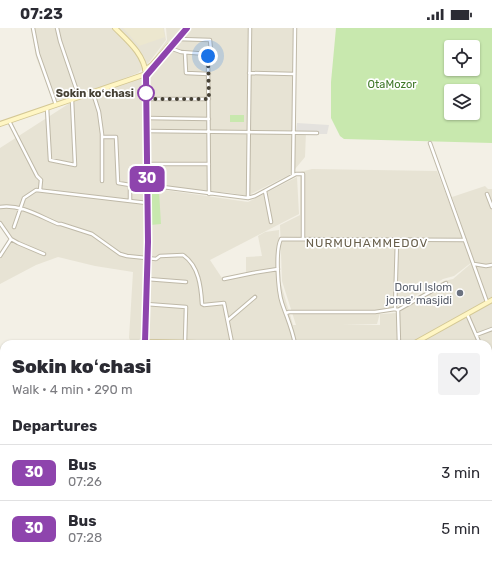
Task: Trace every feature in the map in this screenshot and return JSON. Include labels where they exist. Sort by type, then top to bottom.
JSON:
[{"type":"street","points":[[33,28],[38,54],[56,105]]},
{"type":"street","points":[[57,28],[79,97]]},
{"type":"street","points":[[115,28],[139,54],[146,73],[148,258],[143,340]]},
{"type":"street","points":[[146,73],[184,28]]},
{"type":"street","points":[[0,124],[146,73],[187,28]]},
{"type":"street","points":[[248,198],[250,28]]},
{"type":"street","points":[[293,175],[295,28]]},
{"type":"street","points":[[178,39],[210,40],[211,51],[208,54],[209,194]]},
{"type":"street","points":[[170,48],[175,51],[185,53],[208,54]]},
{"type":"street","points":[[185,53],[186,73],[209,74]]},
{"type":"street","points":[[249,73],[294,74]]},
{"type":"street","points":[[92,92],[100,112],[102,137],[102,181]]},
{"type":"street","points":[[147,99],[209,99]]},
{"type":"street","points":[[47,108],[50,160],[75,165],[72,100]]},
{"type":"street","points":[[147,118],[209,119]]},
{"type":"street","points":[[8,121],[37,176],[41,180],[40,190]]},
{"type":"street","points":[[147,131],[317,133]]},
{"type":"street","points":[[102,137],[116,137],[118,182],[130,185],[130,200]]},
{"type":"street","points":[[420,340],[490,301],[473,264],[430,143]]},
{"type":"street","points":[[147,164],[209,164]]},
{"type":"street","points":[[148,185],[248,198],[265,191],[293,175],[303,174],[303,239]]},
{"type":"street","points":[[14,227],[24,198],[36,190],[147,202]]},
{"type":"street","points":[[265,191],[271,222]]},
{"type":"street","points":[[487,194],[492,207]]},
{"type":"street","points":[[0,207],[11,206],[21,208],[58,224],[92,234],[120,254],[127,256],[156,259],[160,256],[185,256],[192,264],[200,283],[202,304],[224,302],[231,340]]},
{"type":"street","points":[[0,223],[11,239],[44,254]]},
{"type":"street","points":[[294,340],[292,328],[282,302],[278,269],[279,240],[281,238],[465,240]]},
{"type":"street","points":[[0,256],[11,239]]},
{"type":"street","points":[[397,240],[397,310],[399,340]]},
{"type":"street","points":[[473,264],[486,266],[492,265]]},
{"type":"street","points":[[224,279],[253,272],[278,269]]},
{"type":"street","points":[[147,279],[186,282]]},
{"type":"street","points":[[286,313],[375,312],[397,310],[446,283]]},
{"type":"street","points":[[227,320],[255,297]]},
{"type":"street","points":[[146,304],[186,307],[185,340]]},
{"type":"street","points":[[467,314],[478,340]]},
{"type":"street","points":[[476,335],[492,329]]},
{"type":"shaded area","points":[[31,28],[164,28],[166,40],[151,60],[138,73],[83,94],[53,101],[36,57]]},
{"type":"shaded area","points":[[123,28],[163,28],[165,37],[139,46]]},
{"type":"shaded area","points":[[166,28],[296,28],[296,131],[306,132],[305,157],[291,174],[247,196],[231,193],[150,186],[149,65],[167,40]]},
{"type":"shaded area","points":[[145,76],[144,187],[248,202],[297,177],[299,214],[210,260],[224,281],[246,275],[246,257],[262,256],[258,236],[265,232],[279,230],[278,274],[293,325],[296,325],[282,281],[280,225],[300,215],[300,172],[312,169],[437,171],[472,262],[454,276],[443,279],[390,311],[380,313],[377,324],[342,325],[380,325],[380,314],[396,313],[397,308],[444,281],[453,279],[474,261],[452,197],[485,186],[488,189],[492,189],[492,340],[130,340],[133,272],[95,266],[58,257],[36,265],[0,284],[0,259],[13,239],[0,221],[0,148],[73,101]]},
{"type":"shaded area","points":[[297,123],[329,125],[327,134],[319,134],[315,131],[296,131]]},
{"type":"green space","name":"OtaMozor","points":[[336,28],[492,28],[492,143],[344,139],[340,136],[331,118],[331,82]]},
{"type":"green space","points":[[230,115],[244,115],[244,122],[230,122]]},
{"type":"green space","points":[[159,191],[161,224],[150,225],[149,192]]},
{"type":"bus line","name":"30","points":[[145,340],[148,242],[146,76],[187,28]]},
{"type":"place","name":"Sokin koʻchasi","points":[[146,93]]},
{"type":"place","name":"Dorul Islom jome' masjidi","points":[[460,293]]},
{"type":"district","name":"NURMUHAMMEDOV","points":[[367,243]]},
{"type":"route","points":[[146,93],[147,99],[209,99],[208,56]]}]
